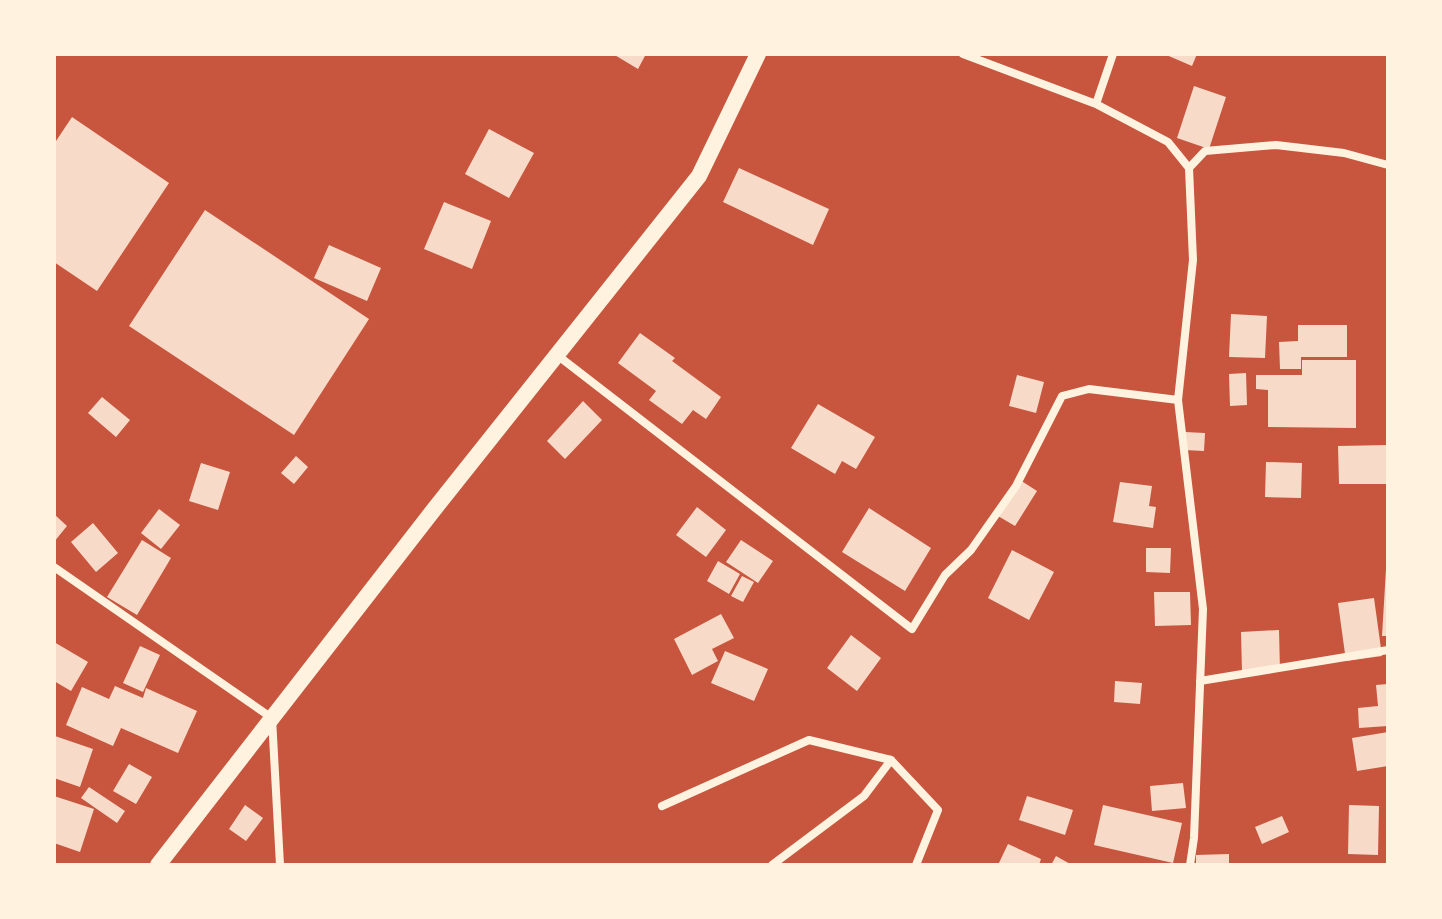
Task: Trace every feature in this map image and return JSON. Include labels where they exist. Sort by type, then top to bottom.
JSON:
[{"type":"main road","points":[[158,865],[699,176],[758,54]]},
{"type":"street","points":[[963,54],[1096,104],[1168,142],[1189,168],[1193,260],[1178,400],[1203,609],[1194,838],[1190,865]]},
{"type":"street","points":[[1096,104],[1113,54]]},
{"type":"street","points":[[1189,168],[1205,151],[1276,145],[1344,153],[1388,165]]},
{"type":"street","points":[[556,355],[912,629],[945,575],[971,550],[1016,486],[1062,396],[1089,389],[1178,400]]},
{"type":"street","points":[[54,567],[272,718],[280,865]]},
{"type":"street","points":[[1200,681],[1388,650]]},
{"type":"street","points":[[662,806],[809,740],[891,760],[938,810],[916,865]]},
{"type":"street","points":[[772,865],[864,796],[891,760]]},
{"type":"building","points":[[613,54],[646,54],[638,69]]},
{"type":"building","points":[[1164,54],[1197,54],[1192,66]]},
{"type":"building","points":[[1194,86],[1226,97],[1209,149],[1177,138]]},
{"type":"building","points":[[72,117],[169,183],[97,291],[54,262],[54,144]]},
{"type":"building","points":[[489,129],[534,153],[509,198],[465,174]]},
{"type":"building","points":[[739,168],[829,209],[813,245],[723,202]]},
{"type":"building","points":[[444,202],[491,221],[472,269],[424,249]]},
{"type":"building","points":[[205,210],[369,319],[294,435],[129,326]]},
{"type":"building","points":[[329,245],[381,268],[367,301],[314,278]]},
{"type":"building","points":[[1231,314],[1267,316],[1265,358],[1229,357]]},
{"type":"building","points":[[1298,325],[1347,325],[1347,357],[1301,357],[1301,369],[1280,369],[1279,342],[1298,341]]},
{"type":"building","points":[[640,333],[721,397],[706,419],[693,410],[682,424],[649,400],[656,391],[618,363]]},
{"type":"building","points":[[1302,360],[1356,360],[1356,428],[1268,427],[1268,390],[1256,389],[1256,375],[1302,375]]},
{"type":"building","points":[[1246,373],[1247,405],[1230,406],[1229,374]]},
{"type":"building","points":[[1017,375],[1044,382],[1036,413],[1009,406]]},
{"type":"building","points":[[102,397],[130,420],[116,437],[88,413]]},
{"type":"building","points":[[583,401],[602,420],[565,459],[547,441]]},
{"type":"building","points":[[818,404],[875,437],[856,469],[842,461],[835,474],[791,448]]},
{"type":"building","points":[[1185,432],[1205,433],[1204,451],[1184,450]]},
{"type":"building","points":[[1388,445],[1388,484],[1339,484],[1338,446]]},
{"type":"building","points":[[296,456],[308,467],[294,484],[281,473]]},
{"type":"building","points":[[1266,462],[1302,463],[1301,498],[1265,497]]},
{"type":"building","points":[[201,463],[230,472],[218,510],[189,501]]},
{"type":"building","points":[[1020,480],[1037,491],[1015,526],[998,516]]},
{"type":"building","points":[[1120,482],[1152,486],[1149,506],[1156,507],[1153,528],[1113,522]]},
{"type":"building","points":[[697,507],[726,530],[706,557],[676,535]]},
{"type":"building","points":[[869,508],[931,548],[905,591],[842,552]]},
{"type":"building","points":[[159,509],[180,525],[161,549],[141,533]]},
{"type":"building","points":[[54,514],[67,526],[54,542]]},
{"type":"building","points":[[93,523],[118,553],[96,572],[71,542]]},
{"type":"building","points":[[142,540],[171,558],[137,615],[107,597]]},
{"type":"building","points":[[741,540],[773,561],[758,583],[726,562]]},
{"type":"building","points":[[1146,548],[1171,548],[1170,573],[1146,572]]},
{"type":"building","points":[[1012,550],[1054,572],[1029,620],[988,598]]},
{"type":"building","points":[[718,561],[740,574],[729,594],[707,581]]},
{"type":"building","points":[[1386,569],[1388,636],[1382,636]]},
{"type":"building","points":[[742,576],[754,582],[743,602],[731,596]]},
{"type":"building","points":[[1154,592],[1190,592],[1191,625],[1155,626]]},
{"type":"building","points":[[1374,598],[1382,656],[1346,661],[1338,603]]},
{"type":"building","points":[[721,614],[734,638],[712,649],[718,661],[692,675],[674,639]]},
{"type":"building","points":[[1279,630],[1280,671],[1242,672],[1241,632]]},
{"type":"building","points":[[851,635],[881,658],[857,691],[827,668]]},
{"type":"building","points":[[54,642],[88,662],[71,691],[54,681]]},
{"type":"building","points":[[140,646],[160,655],[143,692],[123,683]]},
{"type":"building","points":[[725,651],[768,669],[754,701],[711,683]]},
{"type":"building","points":[[1115,681],[1142,683],[1140,704],[1114,702]]},
{"type":"building","points":[[1388,684],[1388,726],[1359,728],[1358,708],[1378,706],[1376,685]]},
{"type":"building","points":[[115,686],[143,698],[146,688],[197,711],[178,753],[121,728],[113,746],[66,725],[82,687],[109,699]]},
{"type":"building","points":[[1388,732],[1388,766],[1357,771],[1352,738]]},
{"type":"building","points":[[55,736],[93,749],[80,787],[54,778]]},
{"type":"building","points":[[129,764],[152,777],[136,804],[113,791]]},
{"type":"building","points":[[1183,783],[1186,808],[1152,811],[1150,786]]},
{"type":"building","points":[[89,787],[125,811],[117,823],[81,798]]},
{"type":"building","points":[[54,796],[94,809],[80,852],[54,843]]},
{"type":"building","points":[[1027,796],[1073,810],[1065,835],[1019,820]]},
{"type":"building","points":[[245,805],[263,818],[246,841],[229,829]]},
{"type":"building","points":[[1103,805],[1182,823],[1173,863],[1094,845]]},
{"type":"building","points":[[1349,805],[1379,806],[1378,855],[1348,854]]},
{"type":"building","points":[[1282,816],[1289,832],[1262,844],[1255,827]]},
{"type":"building","points":[[1008,844],[1041,859],[1039,865],[998,865]]},
{"type":"building","points":[[1229,854],[1229,865],[1196,865],[1196,855]]},
{"type":"building","points":[[1056,856],[1072,865],[1051,865]]}]
